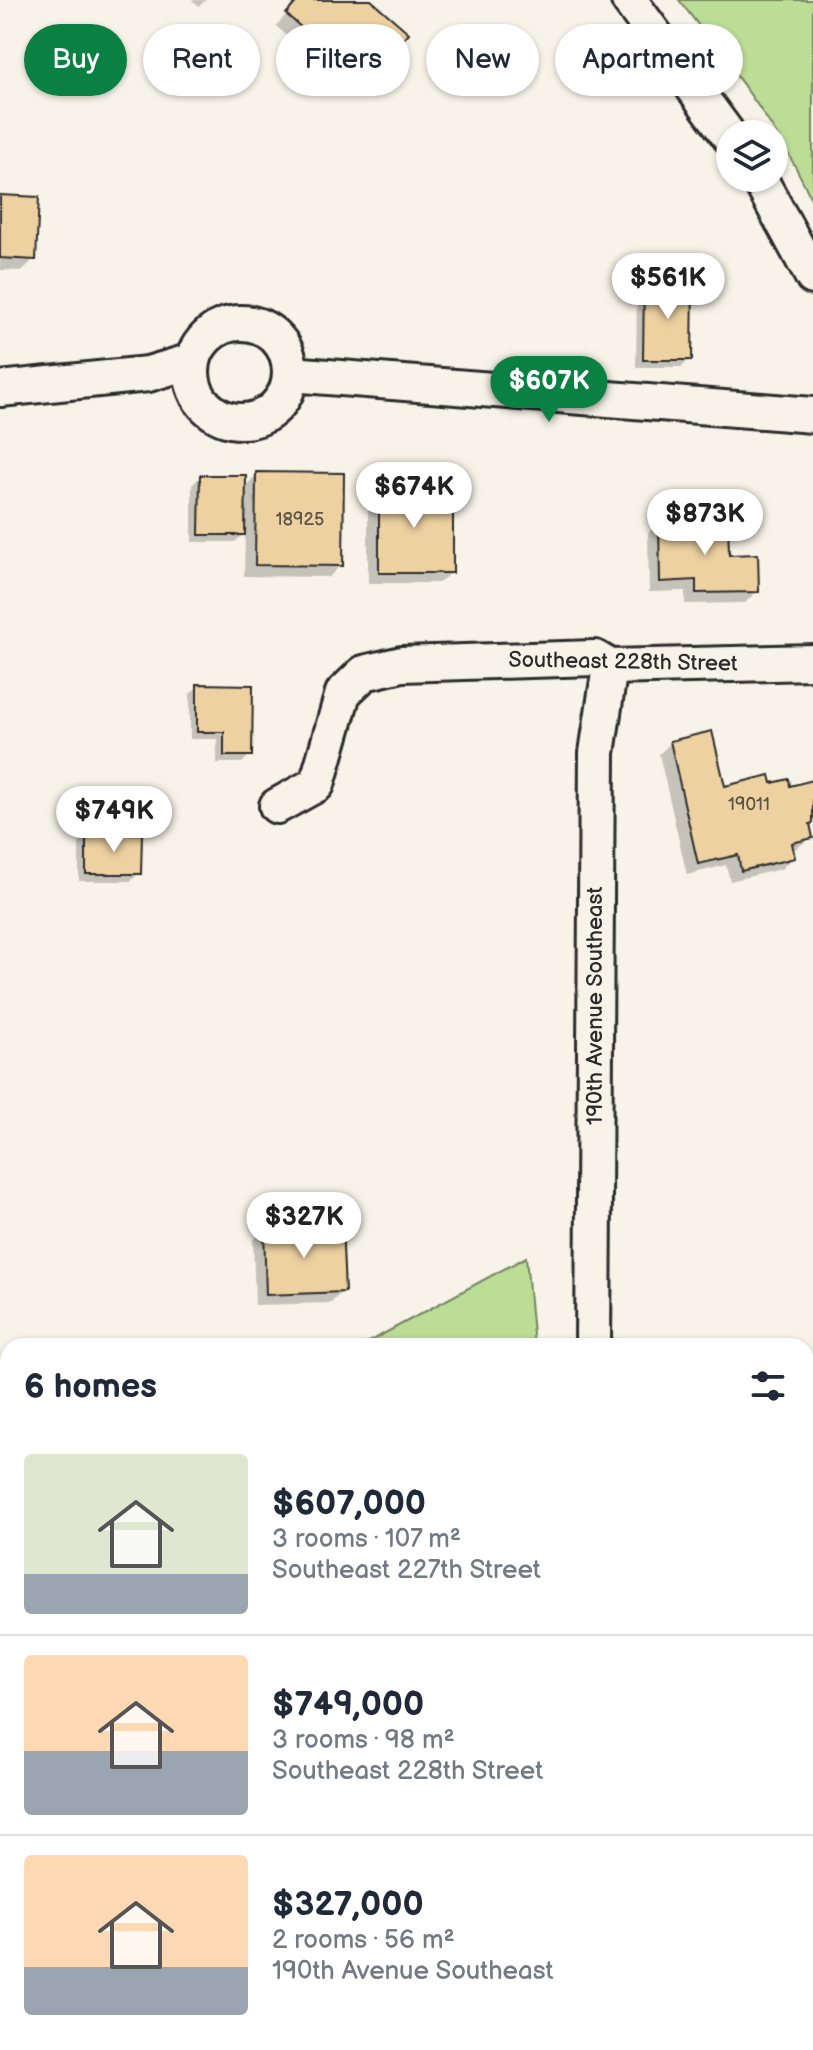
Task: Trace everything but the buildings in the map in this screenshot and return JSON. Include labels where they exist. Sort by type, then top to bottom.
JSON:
[{"type":"street","points":[[629,0],[717,120]]},
{"type":"street","points":[[767,192],[813,277]]},
{"type":"street","points":[[239,322],[255,324],[282,343],[290,374],[279,404],[266,415],[234,421],[218,417],[200,400],[191,378],[192,361],[209,334],[239,322]]},
{"type":"street","points":[[0,389],[148,374],[192,361]]},
{"type":"street","points":[[290,374],[813,415]]},
{"type":"street","name":"Southeast 228th Street","points":[[277,806],[317,784],[343,693],[364,673],[402,664],[595,658],[610,667],[813,662]]},
{"type":"street","name":"190th Avenue Southeast","points":[[593,1338],[597,753],[610,667]]},
{"type":"green space","points":[[679,0],[813,0],[813,203],[788,154],[788,120],[767,120],[743,86],[743,24],[697,24]]},
{"type":"green space","points":[[526,1257],[533,1338],[376,1338]]}]
